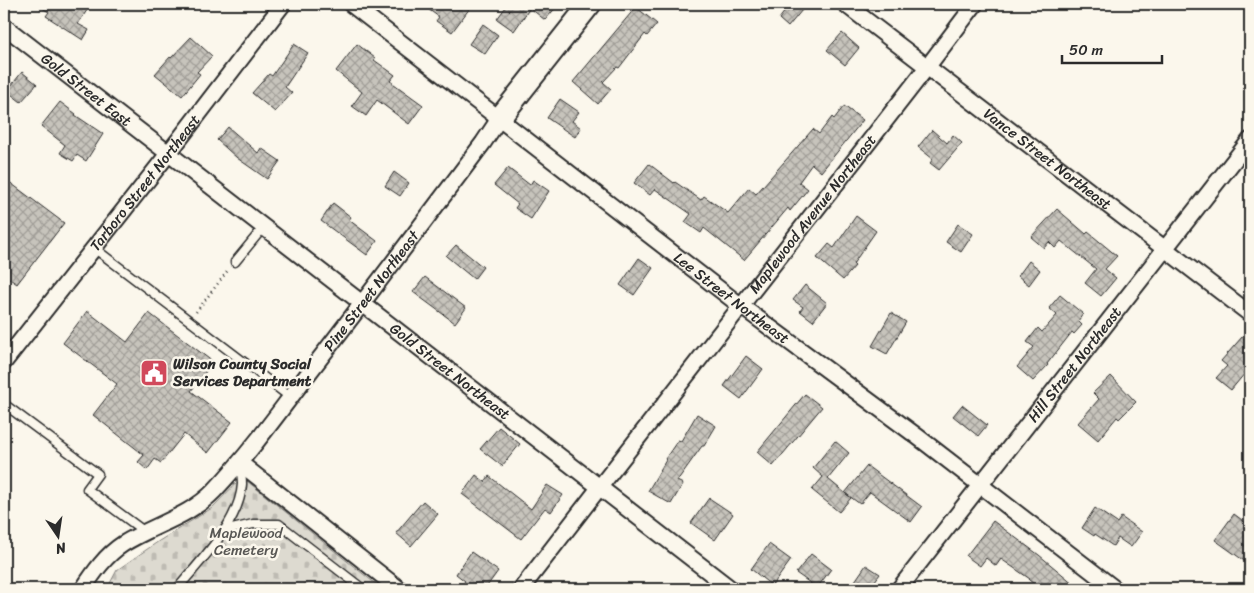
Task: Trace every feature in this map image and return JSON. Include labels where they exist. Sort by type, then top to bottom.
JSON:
[{"type":"street","name":"Tarboro Street Northeast","points":[[4,362],[283,4]]},
{"type":"street","name":"Lee Street Northeast","points":[[351,4],[741,306],[918,437],[1115,589]]},
{"type":"street","name":"Pine Street Northeast","points":[[83,589],[92,574],[121,545],[179,517],[198,505],[213,493],[240,462],[362,304],[499,119],[590,4]]},
{"type":"street","name":"Vance Street Northeast","points":[[845,4],[1250,314]]},
{"type":"street","name":"Maplewood Avenue Northeast","points":[[522,589],[975,4]]},
{"type":"street","name":"Gold Street East","points":[[4,26],[168,154]]},
{"type":"street","name":"Hill Street Northeast","points":[[899,589],[1250,140]]},
{"type":"street","name":"Gold Street Northeast","points":[[168,154],[731,589]]},
{"type":"street","points":[[240,462],[399,589]]},
{"type":"lane","points":[[235,262],[263,228]]},
{"type":"lane","points":[[94,248],[290,398]]},
{"type":"lane","points":[[4,404],[98,474],[87,489],[145,532]]},
{"type":"lane","points":[[177,589],[224,531],[238,505],[242,484],[240,462]]},
{"type":"lane","points":[[224,531],[253,524],[279,524],[363,589]]},
{"type":"path","points":[[189,321],[235,262]]},
{"type":"green space","name":"Maplewood Cemetery","points":[[242,477],[382,589],[107,589],[117,570],[212,508]]},
{"type":"building","points":[[35,4],[91,4],[78,24],[89,30],[83,40],[46,16],[49,12]]},
{"type":"building","points":[[421,4],[473,4],[452,32],[436,21],[439,17]]},
{"type":"building","points":[[508,4],[559,4],[545,20],[530,8],[514,31],[497,19]]},
{"type":"building","points":[[777,4],[807,4],[788,27],[779,19],[785,11]]},
{"type":"building","points":[[636,7],[657,24],[647,36],[645,34],[619,68],[617,67],[603,82],[611,89],[598,104],[573,82]]},
{"type":"building","points":[[483,24],[498,35],[485,54],[469,44]]},
{"type":"building","points":[[842,33],[859,48],[845,65],[827,50]]},
{"type":"building","points":[[191,37],[212,56],[197,72],[200,74],[182,96],[155,74]]},
{"type":"building","points":[[294,44],[308,53],[285,87],[292,93],[275,112],[252,93],[269,74],[272,76]]},
{"type":"building","points":[[357,44],[375,58],[374,60],[395,75],[390,81],[423,105],[409,124],[377,100],[366,116],[352,106],[362,92],[336,71]]},
{"type":"building","points":[[22,72],[37,84],[21,102],[7,91]]},
{"type":"building","points":[[560,99],[579,112],[572,121],[581,128],[575,137],[547,118]]},
{"type":"building","points":[[60,102],[103,134],[86,161],[77,155],[73,161],[60,153],[65,145],[41,126]]},
{"type":"building","points":[[844,106],[863,120],[821,172],[812,164],[799,182],[808,189],[790,211],[788,208],[744,260],[704,228],[701,233],[685,222],[691,214],[655,189],[650,195],[634,183],[649,164],[701,200],[704,196],[728,213],[749,188],[756,194],[813,129],[819,134],[832,117],[834,119]]},
{"type":"building","points":[[228,127],[258,153],[261,148],[280,161],[267,179],[237,158],[217,140]]},
{"type":"building","points":[[932,130],[947,143],[953,135],[962,143],[939,170],[930,163],[933,159],[918,147]]},
{"type":"building","points":[[508,168],[530,185],[533,180],[549,191],[531,219],[515,208],[518,204],[494,185]]},
{"type":"building","points":[[394,172],[409,183],[400,196],[385,186]]},
{"type":"building","points":[[4,178],[64,223],[17,284],[4,275]]},
{"type":"building","points":[[333,203],[351,217],[349,220],[377,241],[367,255],[321,221]]},
{"type":"building","points":[[1057,209],[1086,234],[1088,232],[1117,256],[1105,269],[1116,278],[1101,296],[1085,283],[1096,269],[1061,241],[1055,248],[1049,242],[1044,248],[1031,237]]},
{"type":"building","points":[[856,216],[876,231],[853,264],[855,266],[843,280],[817,258],[829,244],[834,248]]},
{"type":"building","points":[[958,224],[973,234],[961,252],[946,242]]},
{"type":"building","points":[[456,245],[483,267],[474,279],[446,256]]},
{"type":"building","points":[[639,258],[653,268],[634,295],[620,285]]},
{"type":"building","points":[[1029,261],[1040,270],[1029,285],[1018,276]]},
{"type":"building","points":[[425,277],[466,308],[455,323],[413,292]]},
{"type":"building","points":[[805,285],[827,303],[813,321],[800,311],[803,307],[793,300]]},
{"type":"building","points":[[1060,295],[1083,314],[1078,321],[1082,325],[1074,334],[1072,332],[1048,365],[1033,381],[1017,367],[1034,347],[1027,342],[1038,328],[1042,332],[1057,315],[1049,308]]},
{"type":"building","name":"Wilson County Social Services Department","points":[[87,311],[127,342],[149,313],[213,362],[191,391],[232,422],[208,453],[184,434],[161,463],[155,459],[147,470],[138,462],[144,455],[93,415],[117,384],[63,343]]},
{"type":"building","points":[[891,313],[906,322],[887,354],[872,346]]},
{"type":"building","points":[[1242,337],[1250,344],[1250,367],[1231,390],[1216,378],[1227,366],[1221,361]]},
{"type":"building","points":[[746,356],[763,369],[741,399],[724,386]]},
{"type":"building","points":[[1111,376],[1136,402],[1119,419],[1117,417],[1098,440],[1078,423],[1099,399],[1093,393]]},
{"type":"building","points":[[805,394],[822,407],[773,466],[757,452]]},
{"type":"building","points":[[962,405],[987,425],[978,436],[953,416]]},
{"type":"building","points":[[697,414],[716,426],[704,446],[702,446],[677,481],[683,484],[671,504],[648,491],[665,459],[678,440],[681,441]]},
{"type":"building","points":[[499,427],[520,444],[502,466],[480,449]]},
{"type":"building","points":[[835,441],[849,453],[828,479],[851,498],[839,512],[812,490],[823,477],[813,468]]},
{"type":"building","points":[[867,466],[922,507],[911,522],[870,492],[860,504],[845,493]]},
{"type":"building","points":[[476,475],[485,482],[489,476],[531,509],[547,485],[563,495],[551,512],[545,508],[521,539],[462,494]]},
{"type":"building","points":[[709,498],[733,514],[715,540],[691,523]]},
{"type":"building","points":[[423,501],[438,514],[411,546],[396,533]]},
{"type":"building","points":[[1095,508],[1117,523],[1121,517],[1142,532],[1131,547],[1118,538],[1113,546],[1082,528]]},
{"type":"building","points":[[1234,514],[1250,526],[1250,538],[1245,546],[1250,550],[1250,565],[1215,540]]},
{"type":"building","points":[[993,521],[1039,555],[1080,589],[1040,589],[1030,579],[1001,559],[996,566],[986,558],[980,566],[966,556]]},
{"type":"building","points":[[769,544],[791,560],[772,586],[751,569]]},
{"type":"building","points":[[471,552],[498,571],[485,589],[459,589],[465,581],[456,574]]},
{"type":"building","points":[[811,554],[831,569],[817,588],[796,573]]},
{"type":"building","points":[[866,565],[880,574],[869,589],[855,581]]},
{"type":"place","name":"Wilson County Social Services Department","points":[[154,373]]}]
